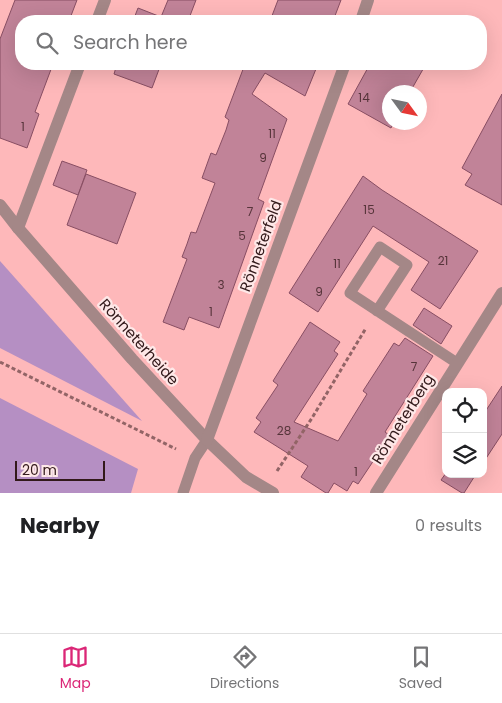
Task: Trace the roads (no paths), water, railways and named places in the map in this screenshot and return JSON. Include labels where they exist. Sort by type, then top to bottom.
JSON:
[{"type":"street","points":[[99,15],[105,0]]},
{"type":"street","points":[[363,15],[368,0]]},
{"type":"street","points":[[18,228],[78,70]]},
{"type":"street","name":"Rönneterfeld","points":[[207,440],[343,70]]},
{"type":"street","name":"Rönneterheide","points":[[0,205],[132,360],[207,440],[246,476],[269,491]]},
{"type":"street","name":"Rönneterberg","points":[[376,493],[502,294]]},
{"type":"lane","points":[[377,311],[407,265],[380,248],[350,293],[377,311],[458,363]]},
{"type":"lane","points":[[183,493],[195,458],[207,440]]}]
